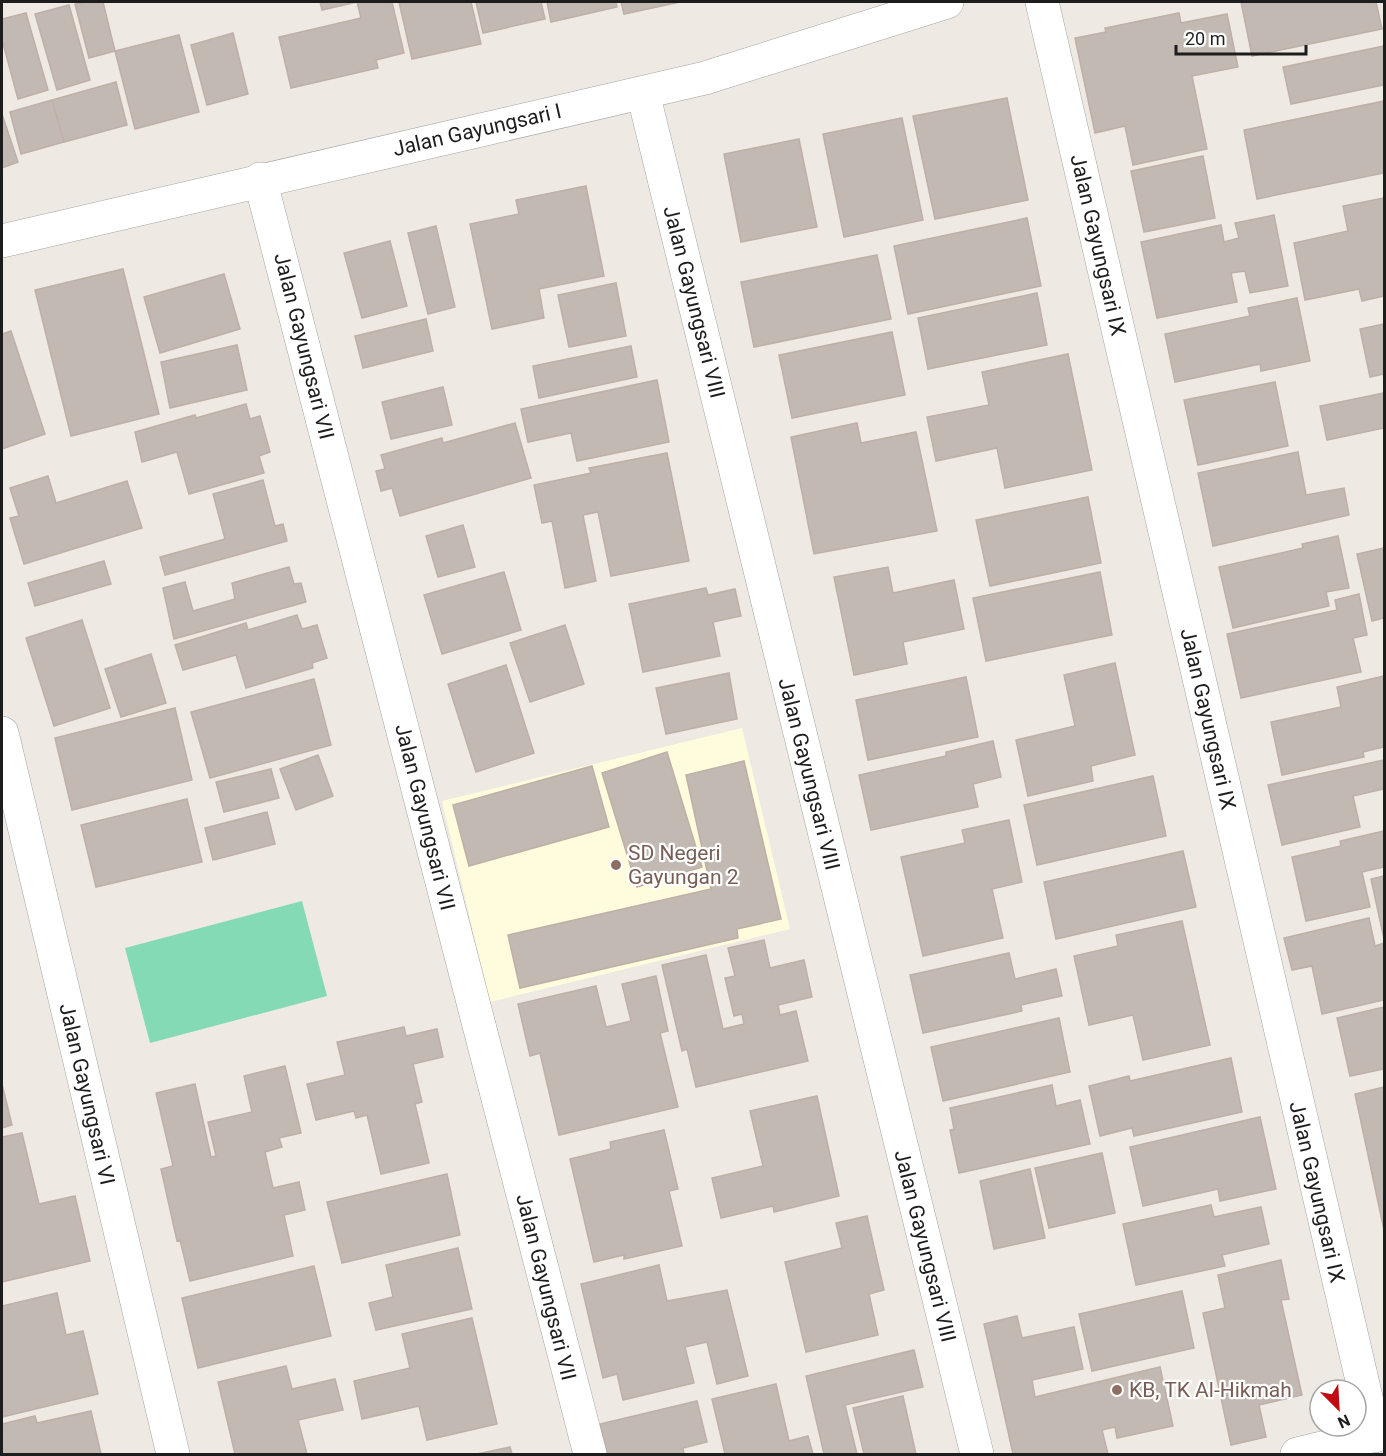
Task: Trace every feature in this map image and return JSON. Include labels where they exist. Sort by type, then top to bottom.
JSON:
[{"type":"street","name":"Jalan Gayungsari I","points":[[2,241],[260,179],[705,78],[947,2]]},
{"type":"street","name":"Jalan Gayungsari IX","points":[[1042,2],[1380,1434]]},
{"type":"street","name":"Jalan Gayungsari VIII","points":[[643,93],[976,1455]]},
{"type":"street","name":"Jalan Gayungsari VII","points":[[260,179],[590,1455]]},
{"type":"street","name":"Jalan Gayungsari VI","points":[[2,733],[173,1455]]},
{"type":"street","points":[[1297,1455],[1380,1434]]},
{"type":"shaded area","name":"SD Negeri Gayungan 2","points":[[742,728],[790,929],[490,1002],[442,801]]},
{"type":"green space","points":[[302,901],[327,996],[150,1043],[125,948]]},
{"type":"building","points":[[103,2],[115,51],[89,58],[75,4]]},
{"type":"building","points":[[320,2],[357,2],[322,10]]},
{"type":"building","points":[[357,2],[392,2],[404,53],[376,60],[378,68],[291,88],[279,37],[361,18]]},
{"type":"building","points":[[399,2],[471,2],[481,44],[412,59]]},
{"type":"building","points":[[476,2],[541,2],[545,19],[483,33]]},
{"type":"building","points":[[547,2],[616,2],[617,7],[551,22]]},
{"type":"building","points":[[621,2],[680,2],[624,14]]},
{"type":"building","points":[[1241,2],[1376,2],[1382,29],[1252,56]]},
{"type":"building","points":[[69,5],[90,80],[57,90],[35,14]]},
{"type":"building","points":[[26,13],[48,90],[18,99],[2,40],[2,19]]},
{"type":"building","points":[[1179,13],[1181,23],[1227,14],[1238,67],[1192,76],[1207,149],[1133,165],[1125,126],[1095,133],[1075,38],[1106,32],[1105,28]]},
{"type":"building","points":[[233,33],[248,94],[207,105],[191,45]]},
{"type":"building","points":[[179,35],[199,112],[135,129],[115,51]]},
{"type":"building","points":[[1384,46],[1384,85],[1291,104],[1283,67]]},
{"type":"building","points":[[116,82],[127,125],[64,142],[52,100]]},
{"type":"building","points":[[1007,98],[1028,200],[935,219],[913,116]]},
{"type":"building","points":[[52,100],[64,142],[21,154],[10,112]]},
{"type":"building","points":[[1384,101],[1384,173],[1257,199],[1244,130]]},
{"type":"building","points":[[2,114],[18,162],[2,168]]},
{"type":"building","points":[[902,118],[923,220],[844,237],[823,134]]},
{"type":"building","points":[[799,139],[817,227],[741,242],[724,154]]},
{"type":"building","points":[[1203,156],[1215,218],[1144,232],[1131,171]]},
{"type":"building","points":[[586,186],[604,276],[539,289],[544,318],[492,329],[470,224],[519,214],[516,200]]},
{"type":"building","points":[[1384,198],[1384,296],[1362,301],[1359,289],[1305,300],[1294,243],[1348,231],[1343,206]]},
{"type":"building","points":[[1274,215],[1288,286],[1250,293],[1245,271],[1231,273],[1237,302],[1157,318],[1141,242],[1221,225],[1224,242],[1239,238],[1235,223]]},
{"type":"building","points":[[1027,218],[1041,286],[908,314],[894,246]]},
{"type":"building","points":[[436,226],[455,307],[428,314],[408,233]]},
{"type":"building","points":[[390,241],[407,306],[362,318],[344,253]]},
{"type":"building","points":[[877,255],[891,319],[754,347],[741,282]]},
{"type":"building","points":[[123,269],[159,414],[71,436],[35,290]]},
{"type":"building","points":[[224,274],[240,329],[160,353],[144,297]]},
{"type":"building","points":[[616,283],[626,336],[569,347],[558,295]]},
{"type":"building","points":[[1037,293],[1047,345],[928,369],[918,318]]},
{"type":"building","points":[[1297,298],[1310,361],[1261,371],[1260,364],[1175,382],[1165,334],[1250,316],[1248,308]]},
{"type":"building","points":[[426,319],[433,351],[363,368],[355,336]]},
{"type":"building","points":[[1384,324],[1384,374],[1370,377],[1360,329]]},
{"type":"building","points":[[11,331],[45,434],[2,449],[2,334]]},
{"type":"building","points":[[892,332],[905,395],[792,418],[779,355]]},
{"type":"building","points":[[237,345],[247,390],[170,408],[161,362]]},
{"type":"building","points":[[631,346],[637,377],[539,398],[533,366]]},
{"type":"building","points":[[1068,354],[1092,470],[1005,488],[997,448],[936,461],[927,417],[989,405],[982,372]]},
{"type":"building","points":[[657,380],[669,442],[577,461],[571,433],[528,442],[521,409]]},
{"type":"building","points":[[1275,382],[1288,446],[1198,465],[1184,400]]},
{"type":"building","points":[[443,387],[452,425],[391,439],[382,402]]},
{"type":"building","points":[[1384,393],[1384,428],[1327,440],[1320,406]]},
{"type":"building","points":[[246,404],[250,419],[260,416],[270,452],[259,456],[264,473],[189,494],[177,452],[142,462],[135,432],[195,415],[196,418]]},
{"type":"building","points":[[515,423],[531,478],[400,516],[392,488],[381,491],[376,471],[385,469],[381,455],[442,438],[443,443]]},
{"type":"building","points":[[857,423],[861,443],[916,432],[937,531],[814,554],[791,437]]},
{"type":"building","points":[[1298,452],[1306,495],[1344,488],[1349,515],[1213,546],[1198,473]]},
{"type":"building","points":[[667,453],[689,561],[611,576],[598,512],[583,515],[596,581],[565,588],[552,521],[542,523],[534,485],[591,473],[589,468]]},
{"type":"building","points":[[48,476],[56,503],[127,481],[142,528],[24,564],[10,518],[19,516],[10,488]]},
{"type":"building","points":[[263,480],[275,526],[283,524],[287,541],[165,575],[160,557],[225,539],[213,494]]},
{"type":"building","points":[[1088,497],[1101,563],[990,586],[976,520]]},
{"type":"building","points":[[463,525],[475,567],[438,577],[426,536]]},
{"type":"building","points":[[1338,536],[1349,588],[1326,592],[1329,606],[1233,628],[1219,567],[1303,548],[1302,544]]},
{"type":"building","points":[[1384,548],[1384,618],[1372,621],[1357,554]]},
{"type":"building","points":[[104,561],[111,584],[35,606],[28,583]]},
{"type":"building","points":[[289,567],[294,584],[301,583],[306,602],[174,639],[163,588],[185,582],[193,611],[235,599],[232,583]]},
{"type":"building","points":[[888,567],[893,593],[954,580],[964,629],[903,642],[907,664],[854,675],[834,577]]},
{"type":"building","points":[[504,572],[521,630],[442,654],[424,595]]},
{"type":"building","points":[[1100,572],[1112,635],[986,661],[973,598]]},
{"type":"building","points":[[706,588],[708,595],[735,589],[741,616],[713,622],[720,656],[643,672],[629,604]]},
{"type":"building","points":[[1359,594],[1367,635],[1353,638],[1361,672],[1241,698],[1227,634],[1337,610],[1335,600]]},
{"type":"building","points":[[297,615],[302,629],[317,625],[327,658],[312,663],[313,668],[246,688],[236,655],[183,670],[175,645],[246,623],[248,630]]},
{"type":"building","points":[[82,620],[110,708],[54,726],[26,638]]},
{"type":"building","points":[[565,625],[584,684],[530,702],[510,643]]},
{"type":"building","points":[[151,654],[166,703],[121,717],[105,669]]},
{"type":"building","points":[[1115,663],[1135,755],[1091,766],[1093,781],[1028,796],[1016,740],[1075,726],[1064,675]]},
{"type":"building","points":[[506,665],[534,753],[476,772],[448,684]]},
{"type":"building","points":[[729,673],[737,719],[666,734],[656,688]]},
{"type":"building","points":[[1384,676],[1384,747],[1363,752],[1364,757],[1282,775],[1271,722],[1341,707],[1337,687]]},
{"type":"building","points":[[966,677],[978,737],[868,760],[856,700]]},
{"type":"building","points":[[314,679],[331,745],[210,778],[191,712]]},
{"type":"building","points":[[175,708],[192,780],[72,810],[55,738]]},
{"type":"building","points":[[993,741],[1001,777],[973,784],[978,807],[871,830],[859,775],[946,756],[946,752]]},
{"type":"building","points":[[667,752],[702,867],[637,887],[602,773]]},
{"type":"building","points":[[318,755],[333,796],[296,810],[280,769]]},
{"type":"building","points":[[1384,760],[1384,789],[1353,796],[1360,827],[1282,845],[1268,785]]},
{"type":"building","points":[[744,761],[781,919],[737,929],[738,938],[520,988],[508,935],[711,889],[686,775]]},
{"type":"building","points":[[592,766],[609,827],[469,866],[453,805]]},
{"type":"building","points":[[271,769],[279,798],[224,812],[216,782]]},
{"type":"building","points":[[1153,776],[1166,836],[1037,865],[1024,805]]},
{"type":"building","points":[[187,799],[202,862],[96,887],[81,825]]},
{"type":"building","points":[[267,812],[275,844],[213,860],[205,828]]},
{"type":"building","points":[[1009,820],[1022,882],[992,889],[1003,938],[923,956],[901,857],[965,843],[962,830]]},
{"type":"building","points":[[1384,831],[1384,867],[1362,872],[1370,907],[1306,921],[1292,857],[1341,846],[1340,841]]},
{"type":"building","points":[[1183,851],[1196,907],[1056,939],[1044,882]]},
{"type":"building","points":[[1384,876],[1384,939],[1371,879]]},
{"type":"building","points":[[1369,918],[1375,946],[1384,943],[1384,1000],[1322,1014],[1312,966],[1292,970],[1284,938]]},
{"type":"building","points":[[1182,921],[1210,1045],[1143,1060],[1133,1015],[1089,1025],[1074,956],[1118,946],[1116,935]]},
{"type":"building","points":[[764,940],[770,968],[804,960],[812,997],[778,1005],[780,1015],[796,1011],[808,1061],[696,1087],[687,1049],[682,1051],[662,965],[706,955],[723,1029],[744,1024],[742,1014],[734,1016],[725,978],[735,976],[728,948]]},
{"type":"building","points":[[1009,953],[1015,979],[1056,969],[1062,996],[1021,1005],[1022,1011],[923,1033],[910,975]]},
{"type":"building","points":[[656,976],[668,1031],[660,1033],[678,1107],[559,1135],[540,1053],[530,1056],[518,1004],[596,986],[606,1027],[631,1021],[622,984]]},
{"type":"building","points":[[1384,1007],[1384,1069],[1350,1076],[1337,1018]]},
{"type":"building","points":[[1059,1018],[1070,1072],[943,1101],[931,1047]]},
{"type":"building","points":[[404,1027],[406,1036],[437,1029],[443,1057],[413,1064],[422,1102],[415,1104],[429,1163],[381,1174],[367,1115],[356,1118],[354,1111],[316,1120],[307,1084],[345,1075],[337,1042]]},
{"type":"building","points":[[1231,1058],[1242,1112],[1134,1136],[1132,1128],[1100,1136],[1089,1086],[1129,1076],[1130,1081]]},
{"type":"building","points":[[285,1066],[301,1133],[279,1138],[282,1147],[265,1152],[273,1188],[299,1182],[305,1210],[284,1215],[293,1256],[190,1281],[180,1240],[177,1241],[161,1169],[173,1166],[156,1093],[195,1084],[211,1157],[216,1156],[208,1122],[252,1112],[244,1076]]},
{"type":"building","points":[[2,1084],[12,1125],[2,1128]]},
{"type":"building","points":[[1052,1085],[1056,1106],[1080,1100],[1090,1144],[959,1173],[950,1130],[954,1129],[950,1108]]},
{"type":"building","points":[[1384,1087],[1384,1230],[1355,1094]]},
{"type":"building","points":[[817,1096],[839,1196],[774,1212],[773,1206],[721,1218],[712,1178],[763,1166],[750,1111]]},
{"type":"building","points":[[1260,1117],[1276,1189],[1220,1201],[1218,1189],[1143,1206],[1130,1147]]},
{"type":"building","points":[[664,1130],[678,1189],[669,1191],[682,1246],[624,1259],[624,1255],[594,1262],[570,1159],[611,1149],[610,1142]]},
{"type":"building","points":[[22,1133],[39,1204],[75,1196],[90,1261],[2,1282],[2,1137]]},
{"type":"building","points":[[1102,1153],[1115,1213],[1049,1228],[1035,1168]]},
{"type":"building","points":[[1030,1169],[1045,1238],[994,1249],[980,1181]]},
{"type":"building","points":[[447,1174],[460,1235],[342,1263],[327,1202]]},
{"type":"building","points":[[1211,1205],[1214,1217],[1261,1207],[1269,1244],[1222,1255],[1225,1266],[1136,1285],[1123,1224]]},
{"type":"building","points":[[867,1216],[884,1290],[869,1294],[878,1335],[806,1352],[785,1262],[842,1248],[836,1223]]},
{"type":"building","points":[[458,1248],[472,1309],[376,1330],[369,1303],[393,1297],[386,1265]]},
{"type":"building","points":[[1281,1260],[1289,1299],[1281,1300],[1302,1395],[1259,1405],[1266,1437],[1231,1445],[1203,1313],[1225,1308],[1218,1275]]},
{"type":"building","points":[[659,1265],[667,1301],[727,1290],[748,1376],[717,1384],[707,1342],[685,1347],[694,1383],[623,1400],[617,1374],[603,1378],[581,1284]]},
{"type":"building","points":[[314,1266],[331,1336],[198,1368],[182,1298]]},
{"type":"building","points":[[1182,1291],[1194,1348],[1092,1371],[1079,1314]]},
{"type":"building","points":[[57,1293],[66,1335],[83,1331],[98,1394],[2,1417],[2,1306]]},
{"type":"building","name":"KB, TK Al-Hikmah","points":[[1017,1316],[1022,1338],[1074,1327],[1083,1369],[1032,1380],[1035,1397],[1160,1367],[1173,1426],[1117,1438],[1115,1427],[1102,1430],[1108,1454],[1013,1454],[984,1324]]},
{"type":"building","points":[[472,1318],[497,1424],[427,1440],[419,1406],[362,1419],[354,1381],[410,1368],[402,1334]]},
{"type":"building","points":[[914,1350],[923,1387],[845,1405],[857,1454],[824,1454],[806,1376]]},
{"type":"building","points":[[286,1366],[292,1389],[335,1379],[343,1410],[298,1420],[307,1454],[235,1454],[218,1382]]},
{"type":"building","points":[[776,1384],[789,1441],[808,1436],[813,1454],[725,1454],[712,1399]]},
{"type":"building","points":[[903,1396],[916,1454],[864,1454],[853,1408]]},
{"type":"building","points":[[697,1401],[707,1442],[683,1448],[684,1454],[607,1454],[600,1424]]},
{"type":"building","points":[[91,1411],[101,1454],[2,1454],[2,1424],[35,1416],[37,1423]]},
{"type":"building","points":[[510,1447],[512,1454],[477,1454]]},
{"type":"place","name":"SD Negeri Gayungan 2","points":[[616,865]]},
{"type":"place","name":"KB, TK Al-Hikmah","points":[[1117,1390]]}]
